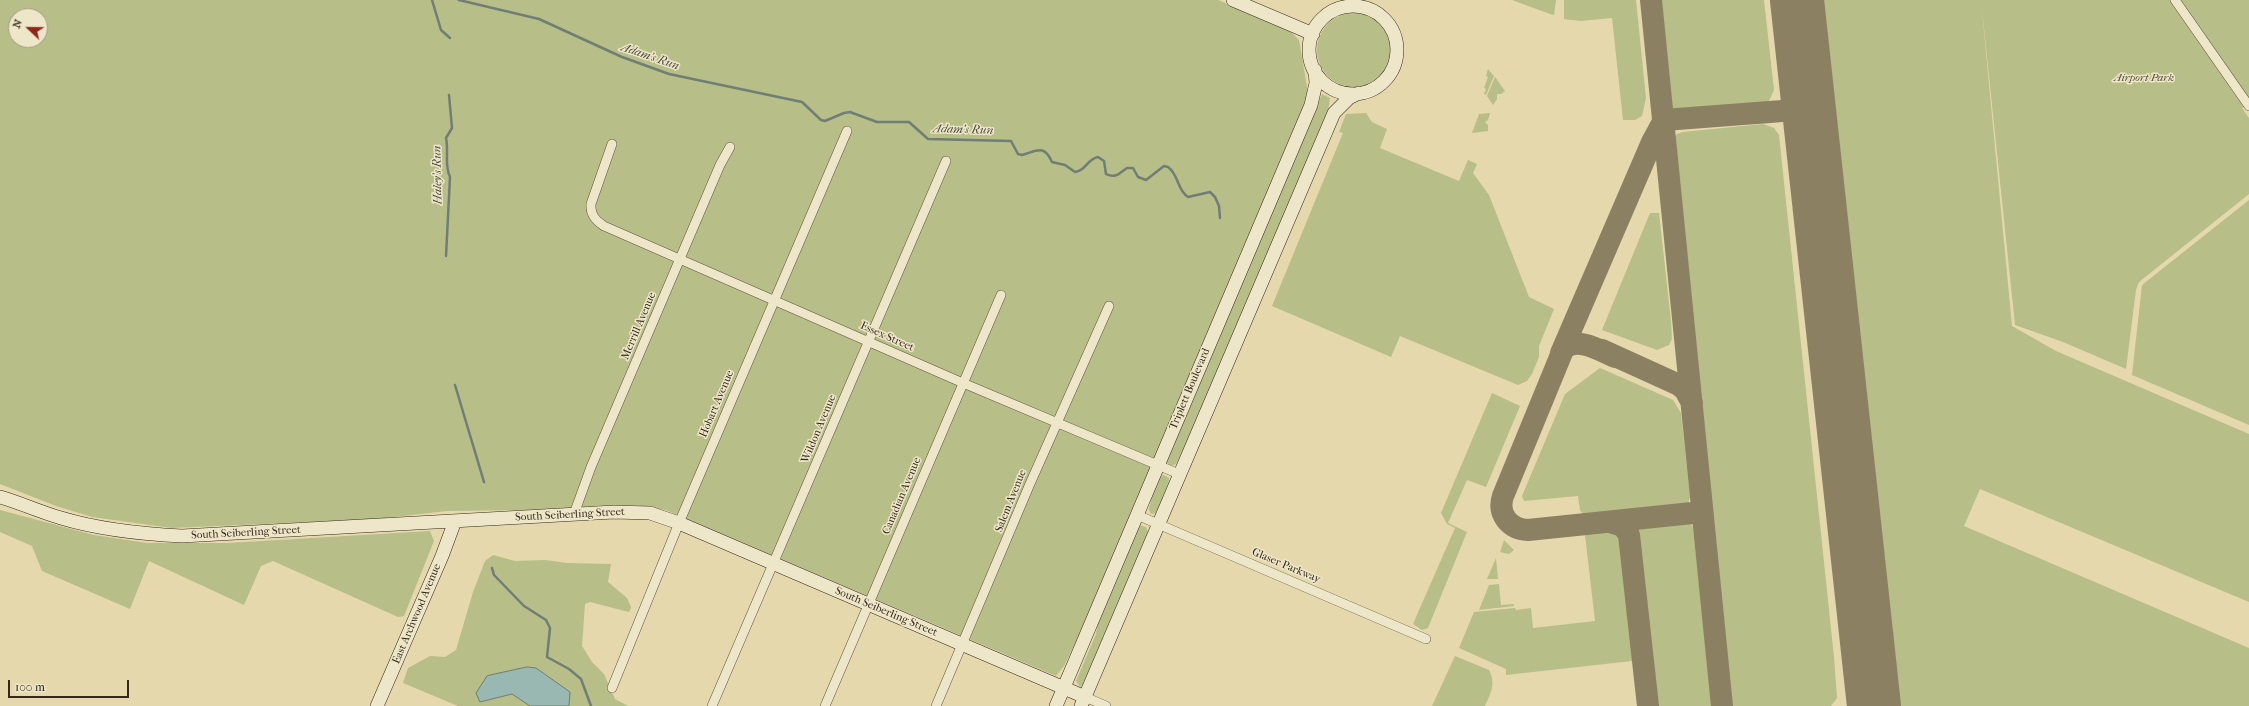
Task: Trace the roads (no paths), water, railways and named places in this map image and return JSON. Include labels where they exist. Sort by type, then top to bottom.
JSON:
[{"type":"main road","points":[[1233,0],[1312,34]]},
{"type":"main road","points":[[1329,13],[1335,0]]},
{"type":"main road","points":[[1371,0],[1378,13],[1388,24],[1394,35],[1397,48],[1395,60],[1390,72],[1382,82],[1371,89],[1359,93],[1346,93],[1333,88],[1323,81],[1315,70],[1310,52],[1312,34],[1319,22],[1329,13],[1342,7],[1357,6],[1378,13]]},
{"type":"main road","name":"Triplett Boulevard","points":[[1056,706],[1311,105],[1316,83],[1315,70]]},
{"type":"main road","name":"Triplett Boulevard","points":[[1083,702],[1334,113],[1343,102],[1359,93]]},
{"type":"main road","name":"South Seiberling Street","points":[[0,497],[80,523],[156,535],[210,536],[574,514],[641,512],[653,514],[1064,688],[1083,702]]},
{"type":"main road","name":"East Archwood Avenue","points":[[377,706],[442,556],[454,521]]},
{"type":"street","points":[[2175,0],[2249,106]]},
{"type":"street","name":"Hobart Avenue","points":[[612,688],[630,639],[847,131]]},
{"type":"street","name":"Essex Street","points":[[612,144],[590,204],[592,213],[598,223],[615,233],[680,259],[775,302],[1058,424],[1179,474]]},
{"type":"street","name":"Merrill Avenue","points":[[574,514],[582,490],[680,259],[730,147]]},
{"type":"street","name":"Wildon Avenue","points":[[712,706],[946,161]]},
{"type":"street","name":"Canadian Avenue","points":[[825,706],[1001,295]]},
{"type":"street","name":"Salem Avenue","points":[[936,706],[964,645],[1029,486],[1058,424],[1109,306]]},
{"type":"street","name":"Glaser Parkway","points":[[1137,515],[1426,639]]},
{"type":"street","name":"South Seiberling Street","points":[[1083,702],[1106,706]]},
{"type":"water","points":[[527,667],[536,668],[570,692],[569,706],[530,706],[512,694],[480,702],[476,693],[487,676]]},
{"type":"waterway","name":"Haley's Run","points":[[432,0],[441,30],[450,38]]},
{"type":"waterway","name":"Adam's Run","points":[[459,0],[539,19],[622,57],[669,74],[802,102],[821,120],[825,121],[850,112],[877,122],[909,122],[928,139],[1011,141],[1018,154],[1022,155],[1040,150],[1046,153],[1052,162],[1065,165],[1075,172],[1082,170],[1091,160],[1098,157],[1104,161],[1106,174],[1112,176],[1117,175],[1127,168],[1133,168],[1138,177],[1146,180],[1164,166],[1168,167],[1172,170],[1184,194],[1188,197],[1210,192],[1215,197],[1219,206],[1220,218]]},
{"type":"waterway","name":"Haley's Run","points":[[446,256],[450,177],[447,168],[446,138],[452,128],[449,95]]},
{"type":"waterway","name":"Haley's Run","points":[[455,385],[484,482]]},
{"type":"waterway","name":"Haley's Run","points":[[492,568],[494,575],[524,606],[546,620],[550,628],[547,657],[569,669],[581,679],[591,706]]},
{"type":"park label","name":"Airport Park","points":[[2144,78]]}]
